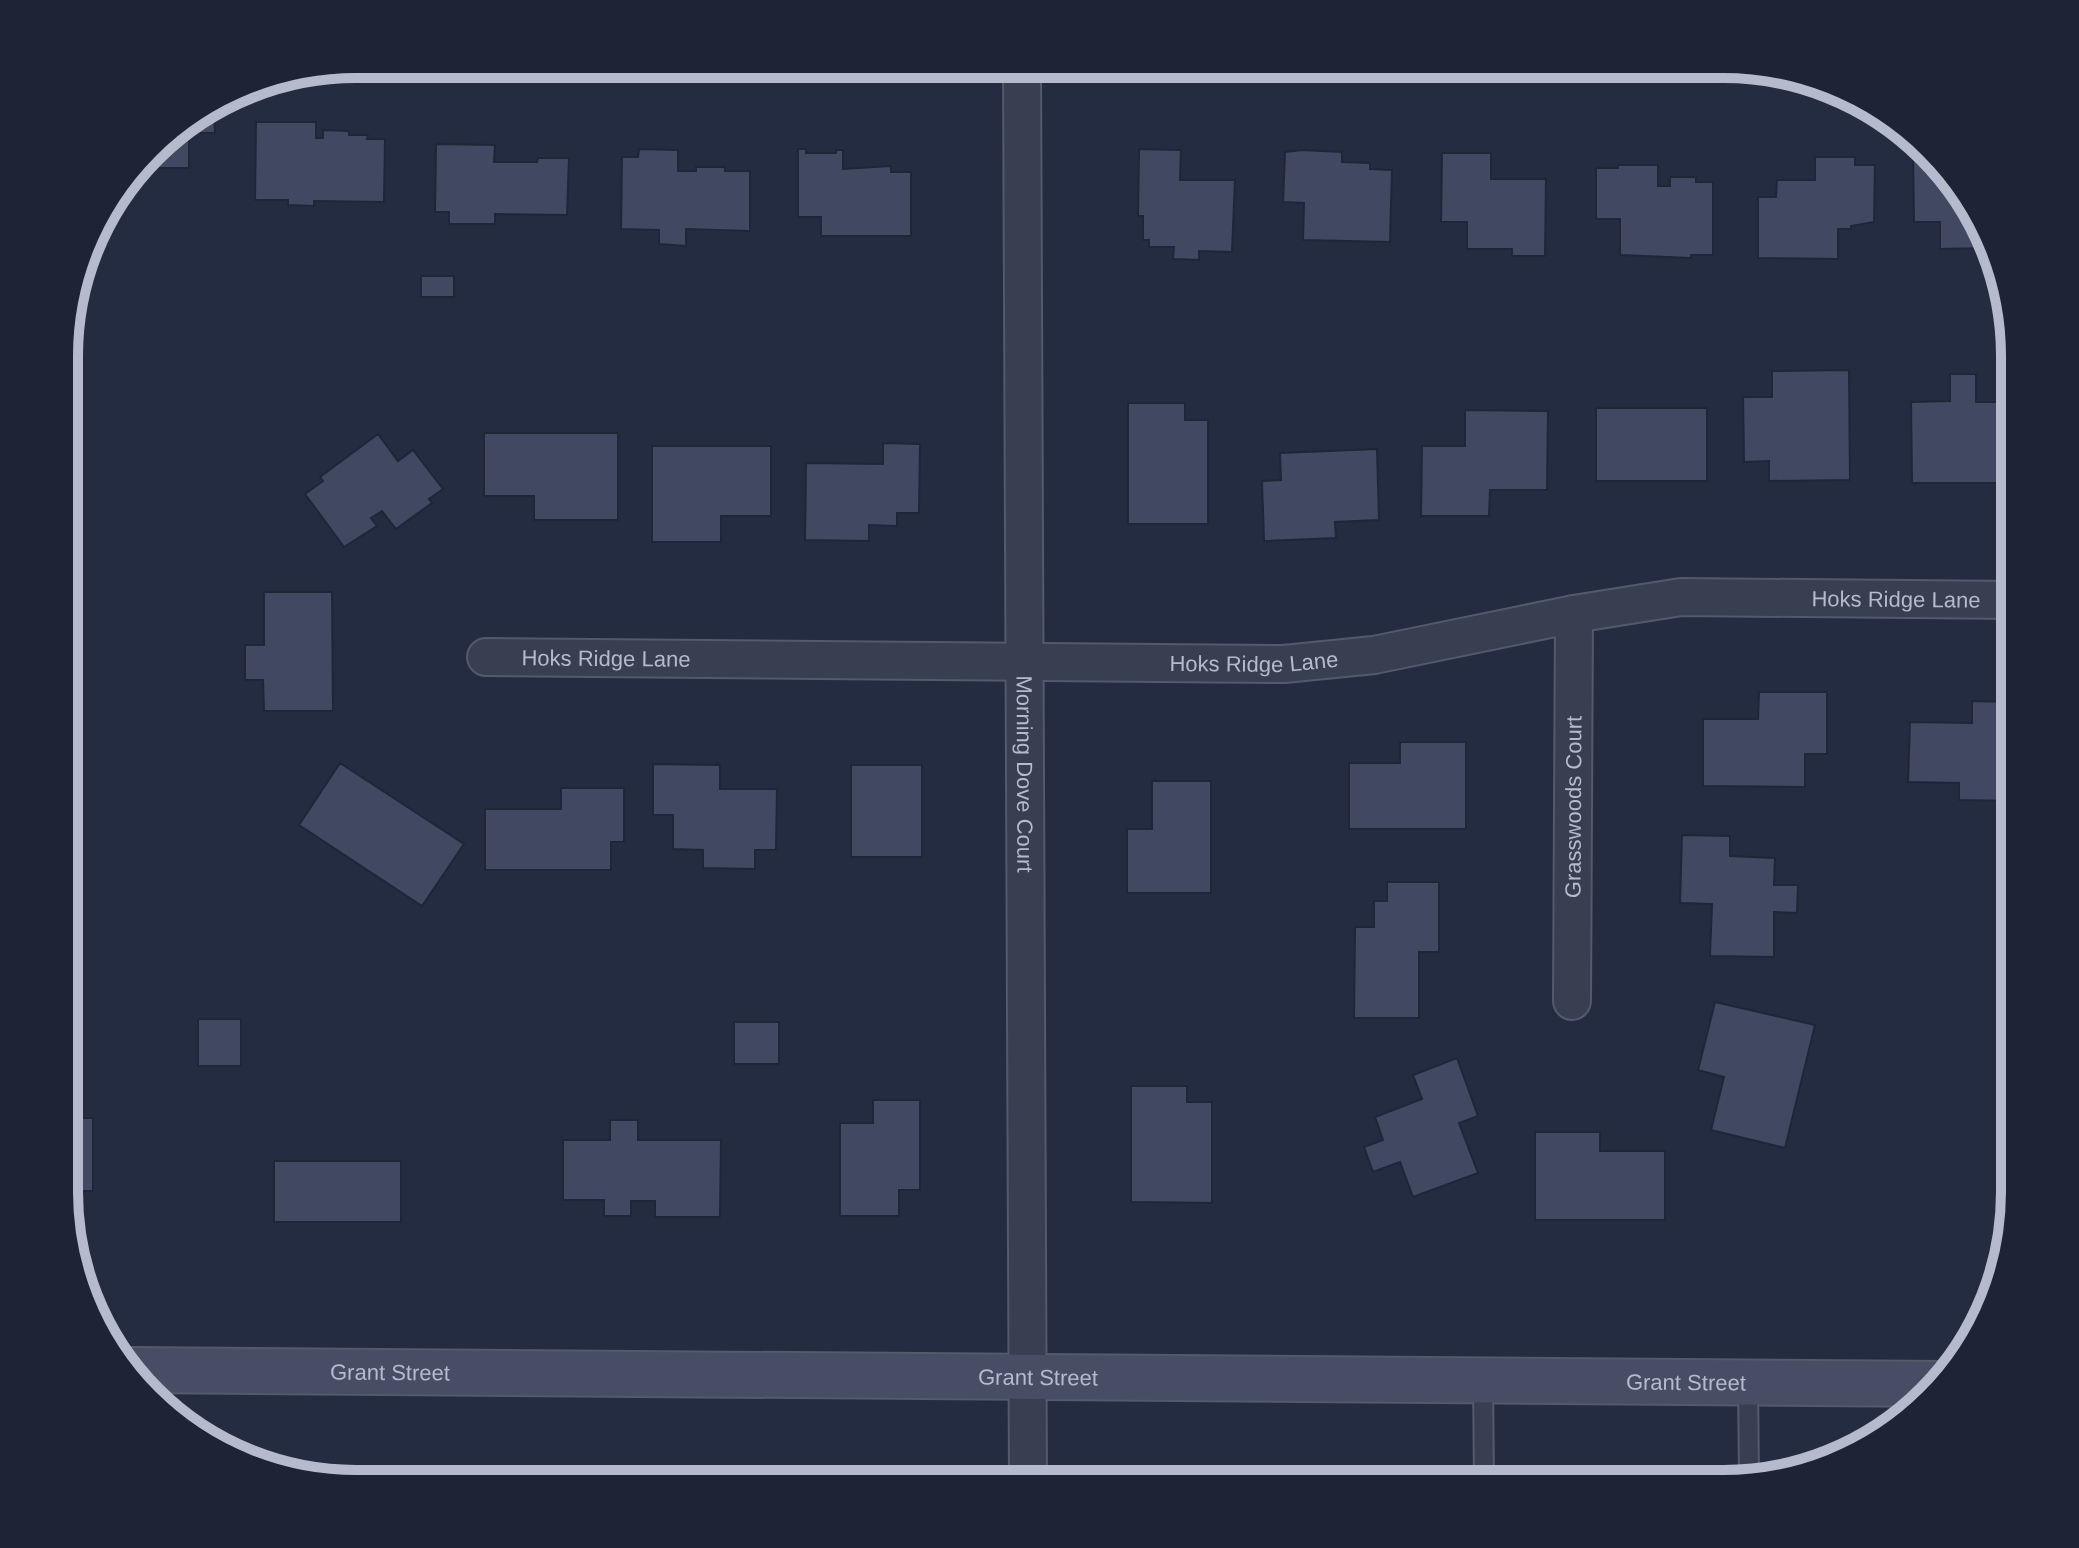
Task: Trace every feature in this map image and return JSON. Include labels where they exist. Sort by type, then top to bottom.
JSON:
[{"type":"street","name":"Morning Dove Court","points":[[1022,78],[1028,1469]]},
{"type":"street","name":"Hoks Ridge Lane","points":[[486,657],[1284,664],[1374,655],[1574,614],[1681,597],[2000,600]]},
{"type":"street","name":"Grasswoods Court","points":[[1572,1001],[1574,614]]},
{"type":"street","name":"Grant Street","points":[[143,1370],[1923,1384]]},
{"type":"lane","points":[[1483,1380],[1484,1470]]},
{"type":"lane","points":[[1748,1382],[1749,1469]]},
{"type":"building","points":[[214,117],[215,133],[191,133]]},
{"type":"building","points":[[256,122],[316,122],[316,138],[323,138],[323,130],[349,131],[349,135],[368,135],[367,139],[385,139],[384,202],[314,201],[314,206],[288,205],[288,200],[255,200]]},
{"type":"building","points":[[189,135],[189,168],[152,168]]},
{"type":"building","points":[[436,144],[495,145],[494,162],[569,158],[567,215],[495,214],[495,224],[449,224],[449,212],[435,212]]},
{"type":"building","points":[[639,149],[678,150],[678,171],[696,171],[696,167],[725,167],[725,171],[750,171],[750,231],[686,229],[686,246],[659,244],[659,230],[621,229],[622,157],[638,157]]},
{"type":"building","points":[[798,149],[806,149],[806,153],[836,153],[836,150],[843,150],[843,169],[891,166],[891,172],[911,172],[911,236],[821,236],[821,217],[798,217]]},
{"type":"building","points":[[1139,149],[1181,150],[1180,180],[1235,180],[1232,252],[1199,251],[1199,260],[1173,259],[1174,247],[1149,247],[1149,240],[1143,240],[1143,216],[1138,216]]},
{"type":"building","points":[[1285,152],[1342,152],[1342,162],[1370,163],[1370,169],[1392,170],[1390,242],[1303,240],[1304,203],[1283,202]]},
{"type":"building","points":[[1442,153],[1491,153],[1491,179],[1546,179],[1545,256],[1512,256],[1512,249],[1467,249],[1467,222],[1441,222]]},
{"type":"building","points":[[1913,154],[1954,202],[1979,248],[1940,249],[1940,222],[1914,222]]},
{"type":"building","points":[[1815,157],[1855,157],[1855,165],[1875,165],[1874,222],[1851,226],[1851,229],[1838,229],[1838,259],[1758,258],[1758,197],[1776,197],[1777,180],[1815,180]]},
{"type":"building","points":[[1618,165],[1658,165],[1658,186],[1670,186],[1670,177],[1696,177],[1696,182],[1713,182],[1713,255],[1691,255],[1691,258],[1620,255],[1620,219],[1596,219],[1596,168],[1618,168]]},
{"type":"building","points":[[421,276],[454,276],[454,297],[421,297]]},
{"type":"building","points":[[1849,370],[1850,480],[1769,481],[1769,461],[1744,462],[1743,397],[1772,397],[1772,371]]},
{"type":"building","points":[[1950,374],[1976,374],[1976,402],[2000,402],[2000,483],[1912,483],[1911,402],[1950,401]]},
{"type":"building","points":[[1128,403],[1185,403],[1185,420],[1208,420],[1208,524],[1128,524]]},
{"type":"building","points":[[1596,408],[1707,408],[1707,481],[1596,481]]},
{"type":"building","points":[[1465,410],[1548,411],[1547,490],[1490,490],[1489,516],[1421,516],[1422,446],[1465,446]]},
{"type":"building","points":[[484,433],[618,433],[618,520],[534,520],[534,496],[484,496]]},
{"type":"building","points":[[378,434],[398,461],[413,450],[443,489],[429,499],[432,503],[396,529],[382,511],[371,518],[377,526],[344,547],[305,494],[323,481],[320,477]]},
{"type":"building","points":[[883,443],[920,444],[919,513],[897,513],[897,526],[869,525],[869,541],[805,540],[806,463],[883,464]]},
{"type":"building","points":[[652,446],[771,446],[771,516],[721,516],[721,542],[652,542]]},
{"type":"building","points":[[1377,449],[1379,520],[1335,522],[1336,538],[1264,541],[1262,481],[1281,480],[1280,453]]},
{"type":"building","points":[[264,592],[332,592],[333,711],[264,711],[263,680],[245,680],[245,645],[264,645]]},
{"type":"building","points":[[1759,692],[1827,692],[1827,754],[1805,754],[1805,787],[1703,786],[1703,719],[1758,719]]},
{"type":"building","points":[[1972,701],[2000,702],[2000,801],[1959,800],[1959,783],[1908,782],[1910,722],[1972,723]]},
{"type":"building","points":[[1400,742],[1466,742],[1466,829],[1349,829],[1349,763],[1400,763]]},
{"type":"building","points":[[340,763],[464,844],[422,906],[299,825]]},
{"type":"building","points":[[653,764],[720,765],[720,789],[777,789],[776,850],[755,850],[755,869],[703,868],[703,850],[673,849],[673,815],[653,815]]},
{"type":"building","points":[[851,765],[922,765],[922,857],[851,857]]},
{"type":"building","points":[[1152,781],[1211,781],[1211,893],[1127,893],[1127,829],[1152,829]]},
{"type":"building","points":[[561,788],[624,788],[624,842],[611,842],[611,870],[485,870],[485,809],[561,809]]},
{"type":"building","points":[[1682,835],[1730,836],[1730,856],[1775,858],[1774,885],[1798,885],[1797,913],[1774,912],[1774,957],[1710,956],[1712,904],[1680,903]]},
{"type":"building","points":[[1387,882],[1439,882],[1439,952],[1419,952],[1419,1018],[1354,1018],[1355,927],[1374,927],[1374,901],[1387,901]]},
{"type":"building","points":[[1999,983],[2000,983],[2000,1027]]},
{"type":"building","points":[[1715,1002],[1815,1025],[1785,1148],[1711,1130],[1724,1077],[1698,1070]]},
{"type":"building","points":[[198,1019],[241,1019],[241,1066],[198,1066]]},
{"type":"building","points":[[734,1022],[779,1022],[779,1064],[734,1064]]},
{"type":"building","points":[[1457,1058],[1478,1116],[1459,1123],[1478,1173],[1413,1197],[1400,1162],[1373,1172],[1364,1147],[1383,1140],[1375,1117],[1422,1099],[1413,1075]]},
{"type":"building","points":[[1131,1086],[1187,1086],[1187,1102],[1212,1102],[1212,1203],[1131,1202]]},
{"type":"building","points":[[873,1100],[920,1100],[920,1190],[899,1190],[899,1216],[840,1216],[840,1123],[873,1123]]},
{"type":"building","points":[[79,1118],[93,1118],[93,1191],[79,1191]]},
{"type":"building","points":[[610,1120],[638,1120],[638,1140],[721,1140],[720,1217],[655,1217],[655,1201],[631,1201],[631,1216],[604,1216],[604,1200],[563,1200],[563,1140],[610,1140]]},
{"type":"building","points":[[1535,1132],[1600,1132],[1600,1151],[1665,1151],[1665,1220],[1535,1220]]},
{"type":"building","points":[[274,1161],[401,1161],[401,1222],[274,1222]]}]
